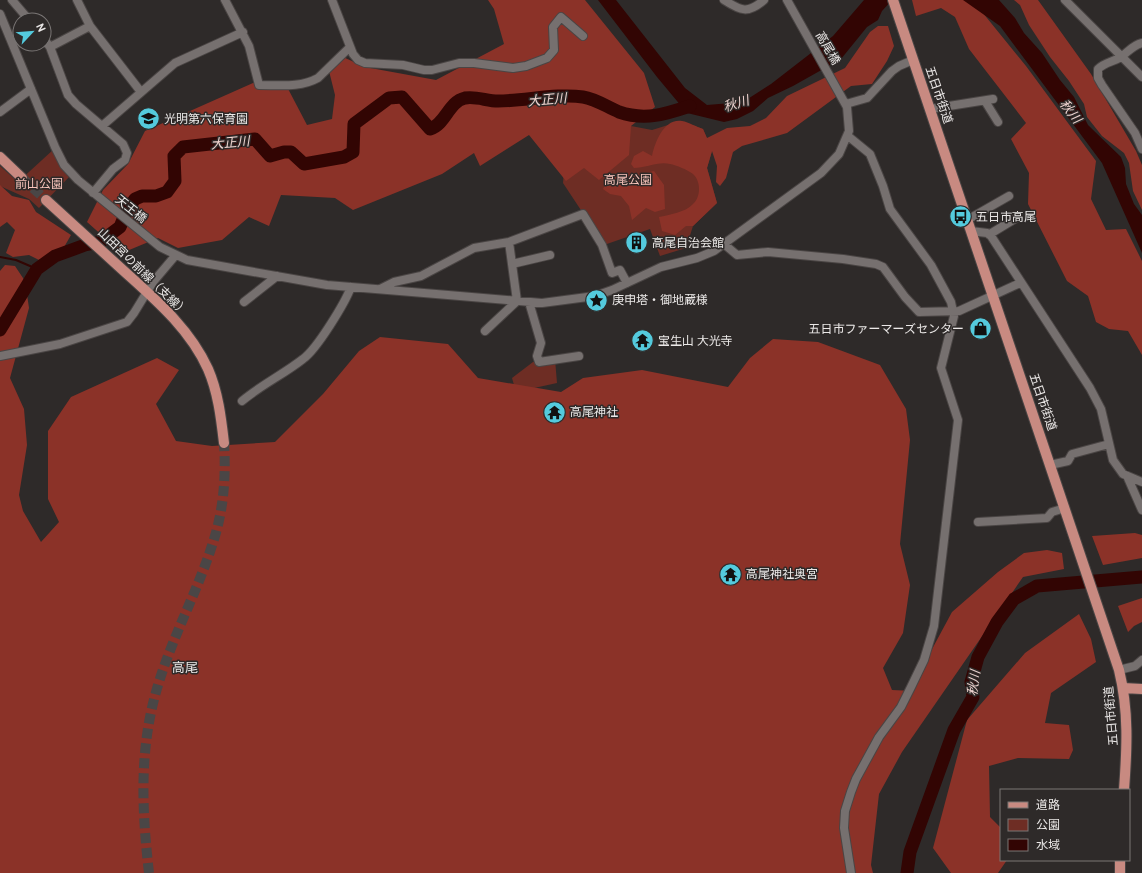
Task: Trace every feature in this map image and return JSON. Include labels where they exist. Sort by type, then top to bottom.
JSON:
[{"type":"main road","name":"五日市街道","points":[[893,0],[1119,670],[1123,688],[1127,742],[1124,789]]},
{"type":"main road","points":[[0,157],[22,178]]},
{"type":"main road","name":"山田宮の前線（支線）","points":[[46,200],[147,292],[188,336],[208,368],[218,399],[224,443]]},
{"type":"main road","points":[[1123,688],[1142,689]]},
{"type":"main road","points":[[1120,861],[1120,873]]},
{"type":"street","points":[[12,0],[22,12]]},
{"type":"street","points":[[77,0],[90,26],[141,92]]},
{"type":"street","points":[[225,0],[249,46],[259,85],[297,85],[313,81],[350,47]]},
{"type":"street","points":[[332,0],[350,47],[358,60],[365,63],[403,65],[424,70],[432,70],[459,63],[474,63],[512,68],[526,66],[547,58],[554,50],[552,27],[561,16],[583,36]]},
{"type":"street","points":[[724,0],[736,8],[747,10],[756,7],[764,0]]},
{"type":"street","name":"高尾橋","points":[[787,0],[846,104]]},
{"type":"street","points":[[1065,0],[1142,77]]},
{"type":"street","name":"天王橋","points":[[0,14],[64,165],[78,180],[101,200],[146,236],[175,256],[191,261],[351,287],[549,303],[602,294],[661,267],[702,256],[724,244],[826,168],[839,154],[848,136]]},
{"type":"street","points":[[52,46],[90,26]]},
{"type":"street","points":[[102,126],[176,63],[243,32]]},
{"type":"street","points":[[1142,43],[1133,46],[1121,57],[1103,64],[1098,69],[1098,78],[1135,133],[1142,149]]},
{"type":"street","points":[[52,52],[68,95],[76,104],[123,144],[127,153],[125,160],[113,169],[93,193]]},
{"type":"street","points":[[851,873],[844,828],[845,811],[851,792],[856,779],[879,738],[901,707],[911,688],[924,660],[934,626],[958,427],[955,408],[941,368],[951,334],[953,311],[951,302],[931,265],[890,209],[884,186],[870,154],[848,136],[849,118],[846,104],[867,98],[892,71],[913,60]]},
{"type":"street","points":[[0,112],[31,89]]},
{"type":"street","points":[[930,109],[993,99]]},
{"type":"street","points":[[984,101],[998,122]]},
{"type":"street","points":[[968,220],[1009,196]]},
{"type":"street","points":[[379,289],[394,282],[421,276],[474,248],[509,242],[582,214],[602,245],[612,273],[620,270],[627,283]]},
{"type":"street","points":[[971,231],[990,234],[1018,217]]},
{"type":"street","points":[[990,234],[1020,283],[1090,388],[1101,409],[1113,460],[1124,474],[1142,482]]},
{"type":"street","points":[[485,331],[517,301],[509,242]]},
{"type":"street","points":[[724,244],[737,255],[768,252],[843,259],[876,264],[883,267],[905,297],[919,312],[959,311],[1020,283]]},
{"type":"street","points":[[512,264],[550,255]]},
{"type":"street","points":[[0,356],[60,344],[123,324],[134,313],[147,292],[175,256]]},
{"type":"street","points":[[244,302],[278,276]]},
{"type":"street","points":[[242,401],[258,388],[305,358],[341,309],[351,287]]},
{"type":"street","points":[[529,302],[541,343],[537,356],[539,362],[579,356]]},
{"type":"street","points":[[1050,465],[1068,461],[1072,454],[1110,444]]},
{"type":"street","points":[[1127,476],[1142,510]]},
{"type":"street","points":[[978,522],[1047,518],[1052,512],[1065,508]]},
{"type":"street","points":[[1119,670],[1135,666],[1142,660]]},
{"type":"green space","points":[[488,0],[585,0],[644,73],[655,107],[631,126],[629,155],[599,180],[584,168],[566,181],[529,135],[480,166],[474,153],[442,174],[353,210],[335,198],[281,195],[269,226],[249,217],[222,240],[178,248],[158,238],[122,253],[87,222],[103,190],[128,164],[145,131],[253,83],[285,83],[307,125],[332,119],[335,95],[329,71],[343,57],[365,67],[436,80],[504,44],[494,9]]},
{"type":"green space","points":[[912,0],[970,0],[974,2],[1026,66],[1096,161],[1091,199],[1106,230],[1126,229],[1142,261],[1142,355],[1128,331],[1109,329],[1096,322],[1088,296],[1067,281],[1028,204],[1029,173],[1011,139],[1026,123],[969,49],[955,17],[941,8],[916,16]]},
{"type":"green space","points":[[1014,0],[1038,0],[1091,74],[1136,151],[1142,165],[1142,210],[1133,191],[1129,163],[1124,153],[1102,136],[1087,117],[1084,104],[1029,25],[1020,5]]},
{"type":"green space","points":[[878,26],[888,26],[894,46],[887,61],[872,84],[851,86],[787,133],[742,146],[733,152],[726,178],[720,186],[716,182],[717,166],[712,151],[707,168],[717,203],[693,226],[686,226],[675,235],[662,231],[659,217],[682,211],[690,207],[698,197],[698,181],[691,172],[666,163],[634,168],[631,164],[634,156],[643,151],[652,156],[655,144],[661,132],[670,123],[676,121],[682,121],[703,129],[707,138],[727,128],[750,126],[766,118],[787,96],[845,68],[870,32]]},
{"type":"green space","name":"高尾公園","points":[[681,121],[703,129],[712,151],[707,168],[717,203],[693,226],[686,248],[660,256],[650,229],[604,245],[563,183],[567,134],[631,126],[652,130]]},
{"type":"green space","name":"前山公園","points":[[54,149],[71,175],[39,208],[29,199],[0,186],[0,166],[18,182]]},
{"type":"green space","points":[[654,171],[664,185],[665,209],[655,212],[646,208],[632,220],[629,206],[621,196],[610,194],[603,189],[607,181],[624,172],[632,176]]},
{"type":"green space","points":[[0,185],[12,196],[29,200],[36,212],[71,235],[63,249],[39,260],[29,255],[13,257],[6,253],[15,230],[7,222],[0,227]]},
{"type":"green space","points":[[5,265],[15,266],[25,281],[29,308],[10,378],[24,409],[27,445],[19,495],[23,511],[41,542],[59,522],[48,499],[48,431],[71,397],[157,358],[179,370],[156,404],[176,441],[212,446],[275,442],[323,394],[359,351],[380,337],[448,344],[478,378],[561,392],[583,378],[642,370],[728,387],[750,358],[773,339],[818,342],[880,365],[906,409],[910,440],[900,544],[910,585],[903,633],[883,668],[892,690],[914,691],[931,651],[952,612],[998,572],[1024,553],[1047,550],[1062,553],[1064,569],[1023,577],[902,752],[879,794],[871,865],[873,873],[0,873],[0,271]]},
{"type":"green space","points":[[555,359],[557,383],[525,390],[514,385],[512,378],[533,362]]},
{"type":"green space","points":[[1135,533],[1142,535],[1142,558],[1103,565],[1092,536]]},
{"type":"green space","points":[[1142,598],[1142,622],[1134,626],[1128,632],[1118,606]]},
{"type":"green space","points":[[1079,614],[1091,639],[1096,662],[1051,693],[1045,723],[1069,725],[1073,750],[1069,759],[1018,758],[989,766],[990,817],[1000,827],[1000,861],[1006,861],[998,873],[951,873],[933,848],[967,720],[1025,653]]},
{"type":"water","points":[[598,0],[616,0],[685,88],[707,105],[743,102],[771,84],[833,36],[864,0],[892,0],[882,11],[878,20],[867,27],[841,59],[768,98],[753,111],[737,119],[724,122],[687,113],[657,77]]},
{"type":"water","points":[[963,0],[999,0],[1015,18],[1024,33],[1042,53],[1060,80],[1074,97],[1088,125],[1121,157],[1125,168],[1126,184],[1134,204],[1142,215],[1142,253],[1102,163],[1000,26]]},
{"type":"waterway","name":"大正川","points":[[0,330],[37,269],[55,256],[85,245],[100,242],[120,227],[127,210],[135,199],[142,196],[156,196],[167,192],[175,181],[174,156],[183,147],[255,139],[270,156],[284,152],[291,152],[304,164],[344,157],[353,152],[354,124],[389,98],[402,97],[430,129],[440,123],[459,100],[465,98],[508,101],[563,96],[583,97],[597,101],[619,112],[638,116],[664,114],[690,106]]},
{"type":"waterway","points":[[0,257],[16,260],[37,269]]},
{"type":"waterway","name":"秋川","points":[[907,873],[910,852],[954,730],[973,697],[971,682],[978,657],[997,622],[1014,599],[1037,586],[1142,577]]},
{"type":"tunnel","points":[[22,178],[46,200]]},
{"type":"tunnel","points":[[149,873],[144,805],[144,760],[147,737],[156,692],[162,672],[201,576],[218,525],[224,490],[224,443]]},
{"type":"place","name":"光明第六保育園","points":[[149,119]]},
{"type":"place","name":"五日市高尾","points":[[960,217]]},
{"type":"place","name":"高尾自治会館","points":[[637,243]]},
{"type":"place","name":"庚申塔・御地蔵様","points":[[597,300]]},
{"type":"place","name":"五日市ファーマーズセンター","points":[[980,329]]},
{"type":"place","name":"宝生山 大光寺","points":[[643,341]]},
{"type":"place","name":"高尾神社","points":[[554,412]]},
{"type":"place","name":"高尾神社奥宮","points":[[730,574]]},
{"type":"district","name":"高尾","points":[[185,667]]}]
